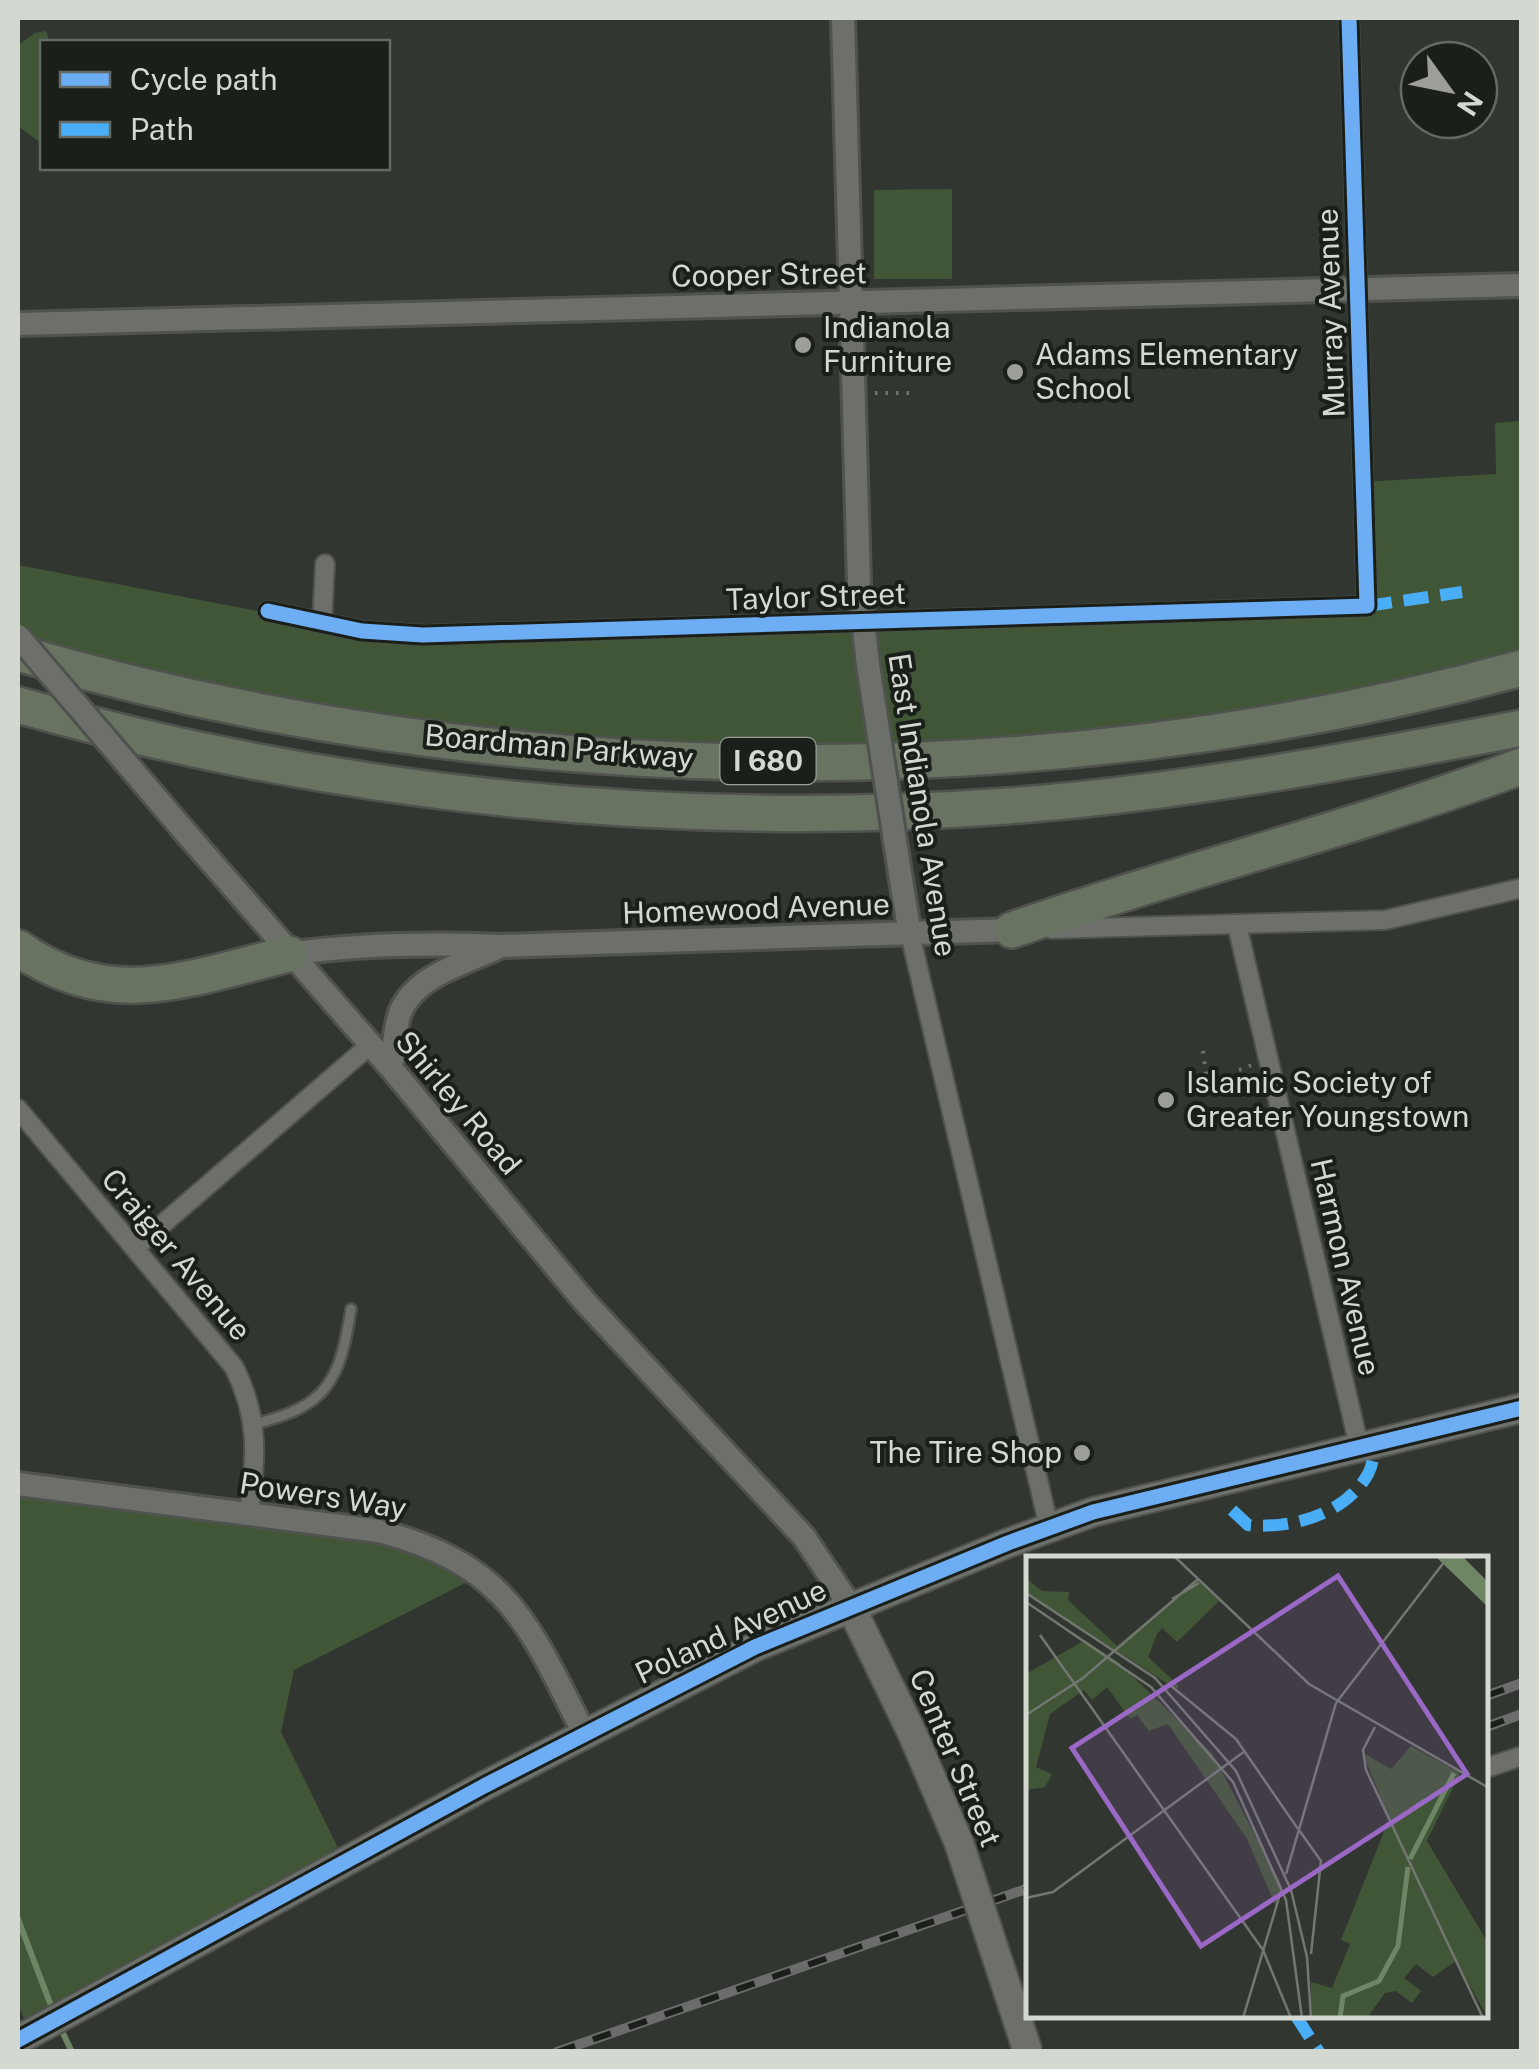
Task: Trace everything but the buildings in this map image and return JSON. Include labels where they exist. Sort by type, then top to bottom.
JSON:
[{"type":"highway","name":"Boardman Parkway","points":[[18,652],[88,673],[339,725],[491,746],[587,754],[785,762],[961,756],[1128,742],[1323,712],[1522,668]]},
{"type":"highway","name":"Boardman Parkway","points":[[18,705],[260,764],[408,787],[585,806],[702,812],[833,814],[1114,796],[1224,782],[1522,728]]},
{"type":"highway","points":[[1012,930],[1122,892],[1428,802],[1522,766]]},
{"type":"highway","points":[[18,948],[65,975],[124,987],[171,982],[289,954]]},
{"type":"main road","name":"Poland Avenue","points":[[18,2040],[584,1733],[755,1647],[1049,1526],[1137,1500],[1522,1408]]},
{"type":"main road","name":"Center Street","points":[[851,1607],[960,1843],[1028,2052]]},
{"type":"street","name":"East Indianola Avenue","points":[[842,18],[863,623],[868,665],[910,934],[1049,1526]]},
{"type":"street","name":"Murray Avenue","points":[[1349,18],[1367,606]]},
{"type":"street","name":"Cooper Street","points":[[18,324],[1522,285]]},
{"type":"street","points":[[322,624],[325,564]]},
{"type":"street","name":"Taylor Street","points":[[268,611],[362,631],[423,635],[1367,606]]},
{"type":"street","name":"Shirley Road","points":[[18,636],[391,1068],[585,1302],[804,1537],[851,1607]]},
{"type":"street","name":"Homewood Avenue","points":[[289,954],[327,948],[442,944],[501,946],[1385,920],[1522,888]]},
{"type":"street","name":"Harmon Avenue","points":[[1237,924],[1359,1446]]},
{"type":"street","points":[[391,1068],[399,1015],[416,990],[432,977],[501,946]]},
{"type":"street","points":[[136,1248],[370,1045]]},
{"type":"street","name":"Craiger Avenue","points":[[18,1109],[234,1367],[246,1392],[254,1424],[249,1513]]},
{"type":"street","name":"Powers Way","points":[[18,1484],[379,1531],[421,1542],[458,1560],[498,1590],[538,1644],[584,1733]]},
{"type":"street","points":[[1489,1767],[1522,1756]]},
{"type":"lane","points":[[254,1424],[291,1415],[330,1384],[346,1344],[351,1309]]},
{"type":"path","points":[[875,393],[909,393]]},
{"type":"path","points":[[1203,1052],[1206,1074]]},
{"type":"path","points":[[1238,1070],[1252,1065]]},
{"type":"green space","points":[[46,31],[49,40],[40,40],[40,142],[18,126],[18,45],[35,33]]},
{"type":"green space","points":[[952,189],[952,279],[874,279],[874,190]]},
{"type":"green space","points":[[1521,421],[1521,668],[1306,716],[785,762],[265,713],[18,634],[18,565],[362,631],[1367,606],[1363,482],[1496,474],[1495,423]]},
{"type":"green space","points":[[18,1467],[31,1485],[379,1531],[481,1575],[294,1670],[281,1732],[345,1862],[30,2033],[18,2004]]},
{"type":"waterway","points":[[18,1919],[53,2011]]},
{"type":"waterway","points":[[60,2027],[72,2052]]},
{"type":"railway","points":[[1489,1695],[1522,1683]]},
{"type":"railway","points":[[1489,1726],[1522,1714]]},
{"type":"railway","points":[[557,2052],[1026,1889]]},
{"type":"marked path","points":[[1367,606],[1462,592]]},
{"type":"marked path","points":[[1232,1510],[1248,1525],[1265,1526],[1299,1521],[1331,1509],[1346,1500],[1368,1474],[1376,1442]]},
{"type":"marked path","points":[[1298,2019],[1319,2052]]},
{"type":"cycle path","points":[[268,611],[362,631],[423,635],[1367,606],[1349,18]]},
{"type":"cycle path","points":[[18,2040],[484,1786],[755,1647],[1093,1512],[1522,1408]]},
{"type":"place","name":"Indianola Furniture","points":[[803,345]]},
{"type":"place","name":"Adams Elementary School","points":[[1015,372]]},
{"type":"place","name":"Islamic Society of Greater Youngstown","points":[[1166,1100]]},
{"type":"place","name":"The Tire Shop","points":[[1082,1453]]}]
